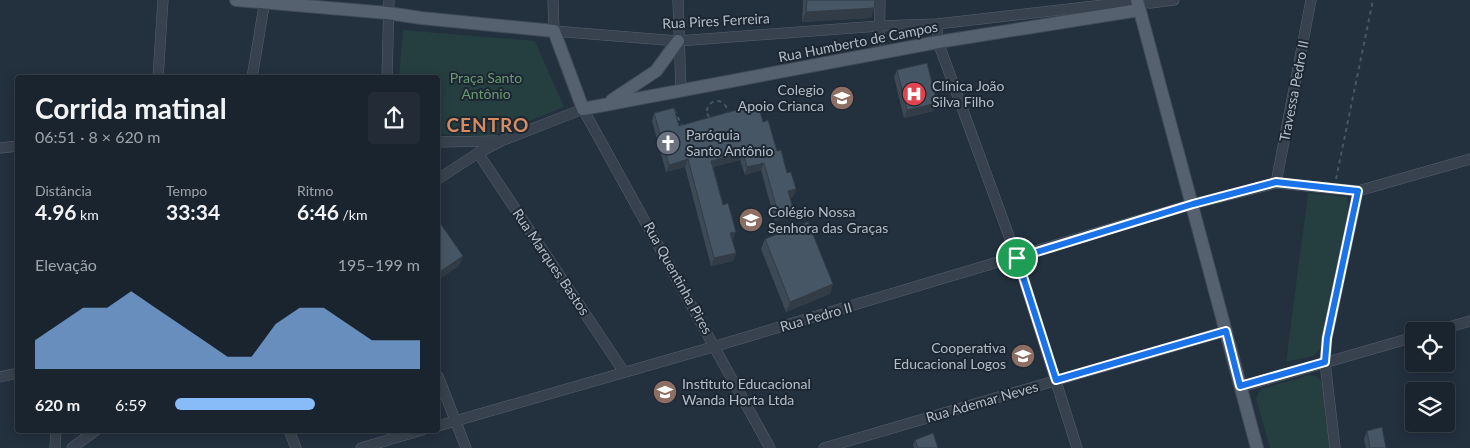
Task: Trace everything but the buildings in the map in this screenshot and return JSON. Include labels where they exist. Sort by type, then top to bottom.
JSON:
[{"type":"main road","name":"Rua Pires Ferreira","points":[[236,0],[388,6],[421,18],[554,31]]},
{"type":"main road","points":[[1141,4],[1257,448]]},
{"type":"main road","name":"Rua Humberto de Campos","points":[[583,108],[1141,4]]},
{"type":"main road","points":[[554,31],[583,108]]},
{"type":"main road","points":[[604,105],[656,71],[678,41]]},
{"type":"street","points":[[158,75],[163,0]]},
{"type":"street","points":[[553,0],[554,31]]},
{"type":"street","points":[[678,0],[681,91]]},
{"type":"street","points":[[879,54],[880,0]]},
{"type":"street","name":"Rua Pires Ferreira","points":[[554,31],[678,41],[879,26],[937,24],[1174,0]]},
{"type":"street","name":"Travessa Pedro II","points":[[1276,182],[1311,0]]},
{"type":"street","points":[[253,75],[265,1]]},
{"type":"street","points":[[387,75],[388,6]]},
{"type":"street","points":[[937,24],[938,42],[1017,258],[1077,448]]},
{"type":"street","points":[[440,178],[478,153],[501,141],[583,108]]},
{"type":"street","name":"Rua Quentinha Pires","points":[[583,108],[716,346],[770,448]]},
{"type":"street","points":[[440,142],[501,141]]},
{"type":"street","points":[[0,148],[15,146]]},
{"type":"street","name":"Rua Marques Bastos","points":[[478,153],[624,372]]},
{"type":"street","points":[[1276,182],[1358,191],[1470,159]]},
{"type":"street","name":"Rua Pedro II","points":[[440,425],[1017,258],[1193,204],[1276,182]]},
{"type":"street","points":[[1335,448],[1325,362],[1327,338],[1358,191]]},
{"type":"street","points":[[1455,325],[1470,321]]},
{"type":"street","name":"Rua Ademar Neves","points":[[824,448],[1226,331]]},
{"type":"street","points":[[1240,386],[1405,340]]},
{"type":"street","points":[[0,378],[15,374]]},
{"type":"street","points":[[440,381],[466,448]]},
{"type":"street","points":[[55,448],[56,433]]},
{"type":"street","points":[[72,448],[92,433]]},
{"type":"street","points":[[290,433],[296,448]]},
{"type":"street","points":[[361,448],[412,433]]},
{"type":"path","points":[[1334,188],[1373,0]]},
{"type":"path","points":[[706,123],[721,121],[726,117],[727,106],[722,101],[715,100],[707,106],[706,112],[714,121]]},
{"type":"path","points":[[668,112],[675,110],[682,126],[690,127]]},
{"type":"green space","name":"Praça Santo Antônio","points":[[403,30],[535,41],[564,107],[492,136],[440,134],[440,75],[399,75]]},
{"type":"green space","points":[[1308,193],[1347,197],[1349,210],[1321,348],[1313,356],[1286,362]]},
{"type":"green space","points":[[1309,375],[1316,376],[1323,383],[1330,448],[1270,448],[1256,398],[1261,389]]},
{"type":"place","name":"Clínica João Silva Filho","points":[[914,94]]},
{"type":"place","name":"Colegio Apoio Crianca","points":[[842,98]]},
{"type":"place","name":"Paróquia Santo Antônio","points":[[668,143]]},
{"type":"place","name":"Colégio Nossa Senhora das Graças","points":[[751,220]]},
{"type":"place","name":"Cooperativa Educacional Logos","points":[[1023,356]]},
{"type":"place","name":"Instituto Educacional Wanda Horta Ltda","points":[[665,392]]},
{"type":"district","name":"CENTRO","points":[[488,125]]},
{"type":"route","points":[[1276,182],[1358,191],[1327,338],[1325,362],[1240,386],[1226,331],[1056,380],[1017,258],[1193,204],[1276,182]]}]
